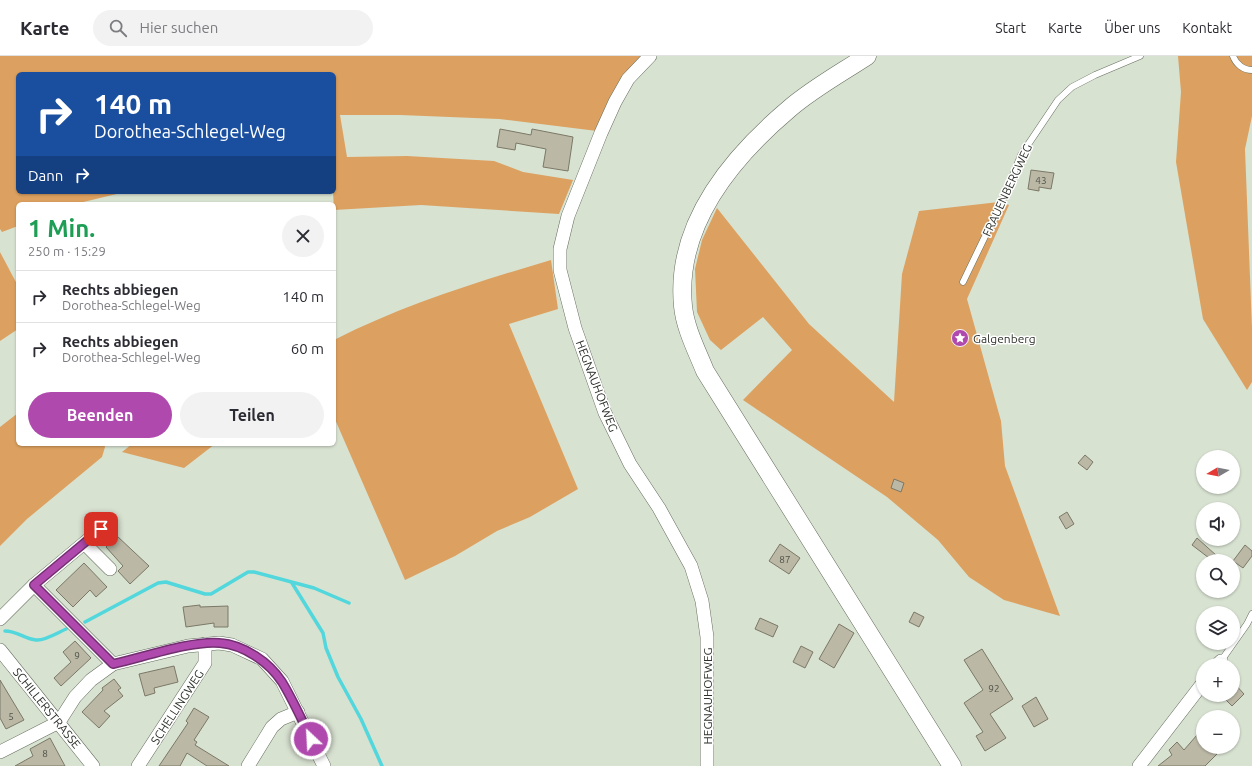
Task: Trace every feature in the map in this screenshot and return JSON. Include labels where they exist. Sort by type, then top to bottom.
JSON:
[{"type":"main road","points":[[867,56],[790,108],[750,146],[728,171],[706,202],[693,231],[683,261],[682,307],[693,342],[706,372],[952,766]]},
{"type":"street","name":"HEGNAUHOFWEG","points":[[650,56],[628,80],[615,102],[601,133],[568,216],[560,249],[560,270],[575,328],[605,412],[630,464],[659,508],[691,566],[702,601],[707,637],[707,766]]},
{"type":"street","points":[[0,619],[34,585],[86,544],[101,529]]},
{"type":"street","points":[[86,544],[110,569]]},
{"type":"street","points":[[34,585],[113,664]]},
{"type":"street","points":[[0,752],[59,722],[75,697],[90,680],[113,664],[188,646],[219,643],[232,646],[262,659],[282,681],[324,766]]},
{"type":"street","name":"SCHELLINGWEG","points":[[138,766],[205,663],[205,644]]},
{"type":"street","name":"SCHILLERSTRASSE","points":[[0,650],[93,766]]},
{"type":"street","points":[[1139,766],[1196,692]]},
{"type":"street","points":[[248,766],[272,727],[281,719],[298,712]]},
{"type":"lane","name":"FRAUENBERGWEG","points":[[963,282],[1004,197],[1020,155],[1058,100],[1072,87],[1095,75],[1140,56]]},
{"type":"lane","points":[[1233,56],[1236,63],[1248,70],[1252,70]]},
{"type":"lane","points":[[1223,658],[1247,624],[1252,614]]},
{"type":"shaded area","points":[[0,56],[645,56],[597,131],[499,119],[400,115],[340,115],[347,157],[407,156],[494,161],[523,172],[573,180],[559,214],[421,205],[336,210],[336,202],[334,202],[333,194],[336,194],[336,72],[16,72],[16,194],[117,194],[83,202],[16,202],[16,227],[2,232],[0,229]]},
{"type":"shaded area","points":[[1178,56],[1252,56],[1252,116],[1245,149],[1252,328],[1252,382],[1247,390],[1203,319],[1176,162],[1181,92]]},
{"type":"shaded area","points":[[999,202],[1009,205],[967,299],[1001,421],[1005,466],[1060,616],[1004,600],[969,577],[938,540],[887,497],[743,400],[792,350],[763,317],[721,350],[710,340],[697,312],[695,269],[702,240],[717,208],[809,324],[894,402],[902,274],[919,211]]},
{"type":"shaded area","points":[[0,252],[16,282],[16,330],[0,341]]},
{"type":"shaded area","points":[[551,260],[558,309],[509,324],[578,489],[530,517],[497,531],[455,556],[405,580],[336,422],[336,339],[360,327],[413,305]]},
{"type":"shaded area","points":[[16,415],[16,446],[105,447],[102,457],[27,519],[0,546],[0,427]]},
{"type":"shaded area","points":[[130,446],[212,446],[184,468],[122,452]]},
{"type":"building","points":[[500,129],[531,135],[532,129],[573,137],[568,171],[543,167],[546,149],[516,143],[515,150],[497,147]]},
{"type":"building","points":[[1031,170],[1054,173],[1051,189],[1039,187],[1039,191],[1028,189]]},
{"type":"building","points":[[1085,455],[1093,462],[1087,470],[1078,463]]},
{"type":"building","points":[[894,479],[904,483],[901,492],[891,488]]},
{"type":"building","points":[[1067,512],[1074,524],[1066,529],[1059,517]]},
{"type":"building","points":[[117,536],[149,566],[130,584],[118,571],[123,566],[106,547]]},
{"type":"building","points":[[1196,539],[1196,546],[1206,546],[1215,554],[1204,554],[1192,545]]},
{"type":"building","points":[[780,544],[800,558],[789,574],[769,561]]},
{"type":"building","points":[[1245,545],[1252,551],[1252,556],[1243,568],[1240,566],[1240,554],[1238,554]]},
{"type":"building","points":[[84,563],[107,587],[96,597],[90,590],[73,607],[56,590]]},
{"type":"building","points":[[200,605],[200,607],[228,606],[228,627],[214,627],[214,623],[186,627],[183,607]]},
{"type":"building","points":[[914,612],[924,617],[919,627],[909,622]]},
{"type":"building","points":[[760,618],[778,626],[773,637],[755,629]]},
{"type":"building","points":[[839,624],[854,633],[834,668],[819,659]]},
{"type":"building","points":[[75,641],[91,658],[61,686],[54,678],[71,662],[63,652]]},
{"type":"building","points":[[801,646],[813,652],[805,668],[793,662]]},
{"type":"building","points":[[982,649],[1013,699],[990,714],[1006,738],[985,751],[976,736],[983,732],[964,703],[983,690],[964,660]]},
{"type":"building","points":[[174,666],[178,682],[154,688],[155,693],[145,696],[139,674]]},
{"type":"building","points":[[114,679],[121,688],[118,690],[123,696],[104,711],[110,716],[99,728],[82,712],[103,690],[102,688]]},
{"type":"building","points":[[0,680],[24,720],[6,729],[0,718]]},
{"type":"building","points":[[1240,690],[1244,694],[1240,698]]},
{"type":"building","points":[[1036,697],[1048,719],[1034,727],[1022,706]]},
{"type":"building","points":[[1228,702],[1236,702],[1232,706]]},
{"type":"building","points":[[194,708],[209,717],[194,740],[197,742],[195,745],[229,766],[207,766],[187,753],[180,766],[159,766],[188,723],[186,721]]},
{"type":"building","points":[[1196,736],[1196,754],[1217,754],[1205,766],[1158,766],[1172,755],[1169,750],[1177,742],[1184,750]]},
{"type":"building","points":[[50,738],[65,766],[15,766],[33,756],[30,749]]},
{"type":"waterway","points":[[85,622],[158,583],[166,582],[205,594],[211,594],[248,572],[254,572],[314,588],[349,603]]},
{"type":"waterway","points":[[292,583],[323,633],[326,648],[338,677],[361,719],[382,766]]},
{"type":"waterway","points":[[5,631],[40,640],[66,629]]},
{"type":"place","name":"Galgenberg","points":[[960,338]]},
{"type":"route","points":[[101,529],[86,544],[34,585],[113,664],[188,646],[219,643],[232,646],[262,659],[282,681],[311,739]]}]
